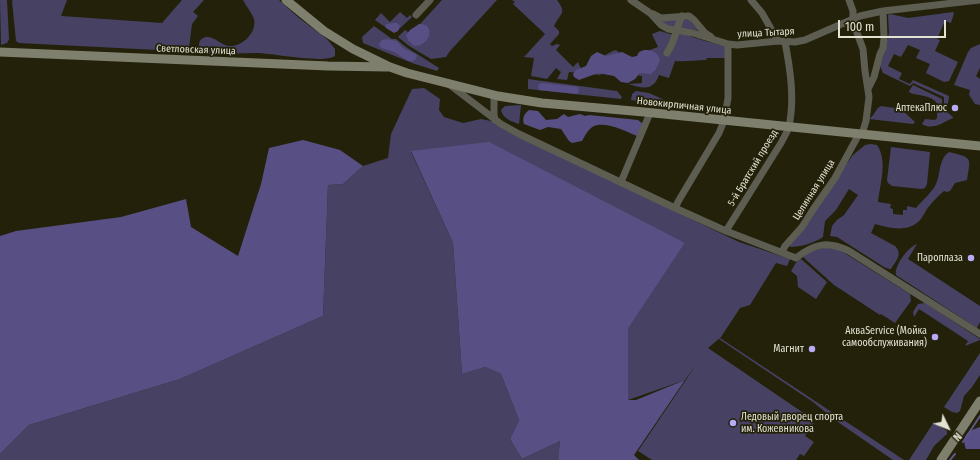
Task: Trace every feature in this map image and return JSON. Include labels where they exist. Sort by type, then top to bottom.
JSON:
[{"type":"main road","points":[[286,0],[324,30],[353,49],[390,67]]},
{"type":"main road","name":"Светловская улица","points":[[0,52],[328,66],[390,67]]},
{"type":"main road","name":"Новокирпичная улица","points":[[390,67],[494,95],[542,103],[980,146]]},
{"type":"main road","points":[[941,460],[980,401]]},
{"type":"street","points":[[416,15],[430,0]]},
{"type":"street","name":"улица Тытаря","points":[[631,0],[650,13],[661,18],[689,16],[705,33],[716,41]]},
{"type":"street","points":[[751,0],[782,41]]},
{"type":"street","name":"улица Тытаря","points":[[650,13],[661,25],[676,31],[693,33],[716,41],[737,45],[805,40],[860,16],[883,11],[977,0]]},
{"type":"street","name":"Целинная улица","points":[[782,252],[785,246],[802,227],[835,178],[866,121],[868,89],[864,49],[855,27],[854,18],[848,1]]},
{"type":"street","points":[[868,89],[874,77],[883,48],[883,11]]},
{"type":"street","points":[[667,53],[672,44],[682,16]]},
{"type":"street","name":"5-й Братский проезд","points":[[726,231],[781,143],[789,127],[791,95],[782,41]]},
{"type":"street","points":[[675,208],[719,133],[724,121],[728,98],[728,44]]},
{"type":"street","points":[[450,84],[495,120],[519,134],[726,231],[796,258],[806,250],[825,244],[836,245],[849,251],[980,334]]},
{"type":"street","points":[[494,95],[495,120]]},
{"type":"street","points":[[621,182],[650,113]]},
{"type":"shaded area","points":[[0,0],[7,0],[9,39],[7,43],[1,45]]},
{"type":"shaded area","points":[[13,0],[67,0],[61,16],[162,23],[182,0],[204,0],[193,12],[198,16],[192,24],[189,48],[182,53],[158,50],[19,43],[16,41]]},
{"type":"shaded area","points":[[243,0],[279,0],[299,18],[327,39],[335,49],[335,56],[329,58],[309,59],[264,53],[207,54],[200,49],[200,41],[206,37],[212,38],[229,46],[239,44],[248,38],[253,29],[254,19]]},
{"type":"shaded area","points":[[442,0],[497,0],[446,57],[431,59],[409,46],[398,37],[405,30],[411,34]]},
{"type":"shaded area","points":[[512,0],[557,0],[562,8],[562,13],[554,26],[559,31],[559,34],[550,44],[552,46],[557,44],[560,45],[556,50],[573,67],[578,62],[581,69],[590,70],[603,56],[615,50],[619,52],[606,71],[600,75],[569,72],[567,80],[557,79],[561,72],[556,68],[547,79],[531,76],[534,58],[524,57],[545,34],[513,4],[515,2]]},
{"type":"shaded area","points":[[400,12],[407,18],[410,15],[412,17],[397,31],[388,29],[375,20],[381,13],[390,22]]},
{"type":"shaded area","points":[[953,12],[951,23],[945,21],[937,39],[940,40],[935,51],[958,62],[949,81],[944,82],[926,73],[930,64],[916,58],[920,50],[908,45],[901,57],[894,54],[888,66],[902,73],[899,79],[910,84],[913,80],[949,96],[947,111],[944,107],[944,97],[913,83],[910,86],[883,73],[880,66],[889,33],[888,15],[890,14],[908,18]]},
{"type":"shaded area","points":[[659,19],[689,20],[699,31],[673,27],[663,23]]},
{"type":"shaded area","points":[[397,23],[400,26],[398,31],[394,33],[386,28],[385,25],[387,24]]},
{"type":"shaded area","points":[[419,24],[428,27],[429,35],[428,39],[420,45],[414,46],[408,40],[406,35],[410,30]]},
{"type":"shaded area","points":[[374,26],[439,68],[437,71],[412,63],[363,43],[362,37]]},
{"type":"shaded area","points":[[660,31],[670,34],[686,35],[725,46],[725,58],[675,61],[669,78],[659,75],[654,84],[646,87],[638,87],[628,84],[642,83],[642,76],[639,76],[641,58],[647,51],[658,47],[652,34]]},
{"type":"shaded area","points":[[387,39],[397,41],[403,48],[417,55],[415,59],[410,61],[397,53],[381,48],[379,44],[382,40]]},
{"type":"shaded area","points":[[980,44],[980,68],[976,76],[980,79],[980,105],[975,104],[969,95],[970,90],[954,85],[968,52],[971,48]]},
{"type":"shaded area","points":[[650,50],[658,55],[660,60],[656,69],[651,74],[640,73],[635,79],[628,83],[621,82],[614,76],[598,73],[579,80],[574,77],[573,74],[576,70],[586,66],[591,56],[597,52],[606,56],[622,52],[632,57],[637,56],[639,52]]},
{"type":"shaded area","points":[[528,79],[617,91],[622,97],[621,99],[528,89]]},
{"type":"shaded area","points":[[542,83],[578,87],[579,91],[577,94],[539,90],[538,85]]},
{"type":"shaded area","points":[[913,85],[942,99],[942,108],[953,118],[942,124],[930,127],[922,124],[925,119],[935,120],[937,118],[937,104],[933,99],[910,93],[909,91]]},
{"type":"shaded area","points":[[424,88],[440,99],[439,110],[444,117],[463,123],[481,119],[491,121],[507,131],[739,242],[790,259],[787,266],[776,263],[750,305],[740,308],[721,337],[708,348],[805,414],[814,423],[805,436],[814,442],[804,456],[800,454],[796,460],[652,460],[638,451],[696,365],[685,380],[628,400],[628,329],[685,243],[411,152],[453,243],[462,374],[485,367],[501,374],[519,420],[510,439],[522,459],[560,441],[558,460],[0,460],[0,454],[29,425],[180,379],[323,316],[328,185],[343,184],[363,166],[388,158],[391,134],[412,89]]},
{"type":"shaded area","points":[[636,91],[649,93],[669,102],[724,110],[631,100],[632,94]]},
{"type":"shaded area","points":[[521,105],[519,124],[504,116],[501,110],[505,106]]},
{"type":"shaded area","points":[[881,106],[901,109],[915,122],[913,124],[869,119]]},
{"type":"shaded area","points":[[529,110],[538,111],[546,120],[557,119],[564,114],[568,117],[580,114],[585,116],[589,115],[638,120],[643,124],[637,136],[622,129],[610,126],[594,126],[588,131],[582,141],[572,143],[561,129],[548,127],[540,130],[524,124],[524,116]]},
{"type":"shaded area","points":[[303,140],[340,150],[363,166],[343,184],[328,185],[323,316],[180,379],[29,425],[0,454],[0,236],[16,231],[121,217],[186,199],[191,227],[238,256],[261,184],[269,148]]},
{"type":"shaded area","points":[[489,142],[685,243],[628,329],[628,400],[636,400],[685,380],[634,455],[639,460],[558,460],[560,441],[522,459],[510,439],[519,420],[501,374],[485,367],[462,374],[453,243],[411,151]]},
{"type":"shaded area","points":[[865,145],[877,145],[883,165],[878,202],[891,204],[890,208],[893,209],[893,214],[903,215],[903,210],[907,210],[907,206],[916,208],[928,195],[937,182],[941,163],[945,155],[949,152],[968,159],[969,166],[967,180],[955,183],[950,191],[944,191],[926,210],[922,218],[910,227],[892,228],[875,224],[871,233],[895,246],[897,249],[899,255],[891,269],[884,267],[837,237],[830,236],[832,226],[844,215],[858,195],[849,189],[836,210],[825,221],[823,237],[807,244],[790,247],[789,244],[853,155]]},
{"type":"shaded area","points":[[891,147],[930,152],[927,184],[925,188],[921,189],[892,186],[888,183],[887,180]]},
{"type":"shaded area","points":[[917,244],[908,259],[980,306],[980,322],[977,328],[896,275],[897,267],[902,257]]},
{"type":"shaded area","points":[[831,247],[838,249],[910,294],[911,301],[895,323],[834,285],[803,257],[812,251]]},
{"type":"shaded area","points":[[801,259],[827,282],[816,299],[798,287],[797,276],[791,271],[797,261]]},
{"type":"shaded area","points":[[925,303],[980,340],[965,346],[968,341],[919,309],[914,317],[913,312],[918,304]]},
{"type":"shaded area","points":[[720,338],[904,460],[893,460],[835,420],[813,402],[719,339]]},
{"type":"shaded area","points":[[980,353],[980,375],[964,396],[960,411],[957,413],[952,412],[944,407]]},
{"type":"shaded area","points":[[934,422],[947,431],[947,434],[934,446],[926,460],[909,460]]},
{"type":"shaded area","points":[[980,427],[980,449],[966,449],[964,440],[965,437],[972,430]]},
{"type":"waterway","points":[[963,442],[980,416]]},
{"type":"waterway","points":[[950,460],[955,454]]},
{"type":"place","name":"АптекаПлюс","points":[[955,108]]},
{"type":"place","name":"Пароплаза","points":[[971,258]]},
{"type":"place","name":"АкваService (Мойка самообслуживания)","points":[[935,337]]},
{"type":"place","name":"Магнит","points":[[812,349]]},
{"type":"place","name":"Ледовый дворец спорта им. Кожевникова","points":[[733,423]]}]
